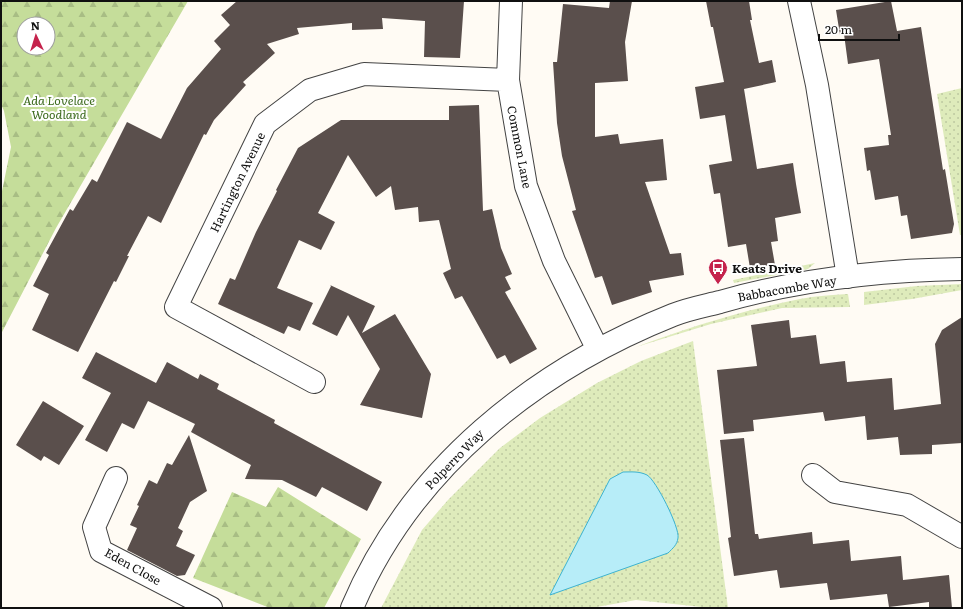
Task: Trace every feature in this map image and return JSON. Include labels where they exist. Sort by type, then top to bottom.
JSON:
[{"type":"street","name":"Common Lane","points":[[511,1],[508,80],[526,186],[554,261],[598,350]]},
{"type":"street","points":[[799,1],[817,86],[848,277]]},
{"type":"street","name":"Hartington Avenue","points":[[314,382],[176,307],[265,124],[310,90],[364,74],[508,80]]},
{"type":"street","name":"Babbacombe Way","points":[[598,350],[674,315],[758,291],[848,277],[937,269],[962,269]]},
{"type":"street","name":"Polperro Way","points":[[352,608],[380,552],[410,508],[454,456],[490,422],[536,388],[598,350]]},
{"type":"street","points":[[813,475],[835,492],[907,505],[962,537]]},
{"type":"street","name":"Eden Close","points":[[116,478],[94,527],[101,551],[211,608]]},
{"type":"green space","name":"Ada Lovelace Woodland","points":[[1,1],[188,1],[56,228],[1,334],[1,196],[11,147],[4,111],[1,104]]},
{"type":"green space","points":[[962,88],[962,235],[960,235],[937,94]]},
{"type":"green space","points":[[815,263],[808,269],[734,283],[733,280]]},
{"type":"green space","points":[[962,284],[962,290],[912,299],[864,305],[864,292],[917,286]]},
{"type":"green space","points":[[848,294],[850,307],[782,308],[711,324],[636,347],[696,326],[758,308],[806,298]]},
{"type":"green space","points":[[693,341],[728,608],[711,608],[636,600],[591,608],[381,608],[422,530],[448,500],[500,448],[540,418],[597,383],[641,361]]},
{"type":"green space","points":[[278,487],[361,539],[324,608],[270,608],[193,578],[232,492],[266,507]]},
{"type":"water","points":[[623,472],[641,473],[647,475],[651,479],[661,494],[675,525],[678,533],[676,545],[668,553],[550,595],[610,479]]},
{"type":"building","points":[[237,1],[464,1],[460,58],[424,57],[425,21],[382,18],[383,29],[352,30],[352,23],[297,28],[299,34],[267,44],[275,53],[243,82],[246,85],[214,120],[206,135],[204,134],[161,223],[148,216],[127,256],[129,256],[116,282],[114,281],[78,352],[32,330],[49,294],[33,286],[49,255],[46,253],[70,209],[73,211],[92,179],[97,182],[127,122],[161,139],[187,88],[221,49],[214,41],[230,25],[221,15]]},
{"type":"building","points":[[610,1],[632,1],[625,42],[628,81],[595,83],[595,137],[618,134],[620,144],[663,139],[667,180],[645,182],[670,254],[681,253],[684,275],[649,281],[652,292],[612,305],[602,276],[595,278],[572,211],[576,210],[562,156],[557,123],[553,62],[557,62],[563,4],[609,8]]},
{"type":"building","points":[[706,1],[749,1],[752,20],[750,20],[759,63],[772,60],[776,82],[744,89],[757,169],[793,163],[801,213],[775,218],[778,241],[771,242],[775,265],[750,268],[746,244],[728,247],[720,193],[714,194],[709,165],[732,161],[725,115],[700,119],[695,87],[724,82]]},
{"type":"building","points":[[891,1],[897,31],[921,27],[943,170],[945,169],[954,224],[952,233],[911,239],[907,215],[901,216],[898,196],[875,200],[870,170],[867,171],[864,148],[889,145],[888,135],[891,135],[879,59],[848,64],[844,34],[840,35],[836,10]]},
{"type":"building","points":[[479,105],[483,211],[492,209],[501,248],[512,274],[505,277],[511,289],[505,292],[537,349],[510,364],[505,355],[497,359],[462,296],[455,299],[443,273],[451,269],[439,220],[419,222],[418,207],[395,210],[391,186],[376,197],[348,155],[318,213],[335,222],[321,250],[299,240],[277,288],[313,303],[300,331],[288,326],[284,334],[218,304],[230,278],[235,280],[256,232],[277,191],[276,190],[298,148],[341,120],[449,120],[449,106]]},
{"type":"building","points":[[330,285],[375,306],[362,333],[395,314],[431,374],[422,418],[360,405],[380,369],[348,315],[337,336],[312,324],[331,286]]},
{"type":"building","points":[[962,317],[962,443],[932,445],[932,454],[900,455],[898,437],[867,440],[865,416],[825,421],[823,412],[753,420],[754,431],[724,434],[717,370],[757,366],[751,325],[789,320],[791,338],[816,335],[820,364],[845,361],[847,382],[892,378],[894,410],[941,404],[935,344],[942,330]]},
{"type":"building","points":[[96,352],[156,383],[167,362],[198,379],[200,374],[219,384],[217,389],[275,420],[274,423],[382,482],[367,511],[322,487],[316,497],[282,480],[245,479],[251,465],[191,432],[195,424],[148,401],[134,429],[122,423],[107,452],[85,440],[111,393],[82,378]]},
{"type":"building","points":[[43,401],[84,426],[59,465],[44,456],[41,461],[16,445]]},
{"type":"building","points":[[189,435],[207,491],[190,502],[178,528],[183,531],[176,546],[195,555],[185,575],[177,576],[127,550],[137,528],[130,525],[139,506],[137,505],[149,480],[157,484],[167,463],[172,465]]},
{"type":"building","points":[[744,438],[755,534],[758,534],[759,539],[812,532],[813,544],[849,540],[851,561],[901,556],[903,580],[949,575],[952,608],[929,608],[929,602],[889,607],[887,594],[830,600],[827,583],[780,588],[777,570],[734,576],[728,538],[731,537],[720,440]]},
{"type":"place","name":"Keats Drive","points":[[718,285]]}]
